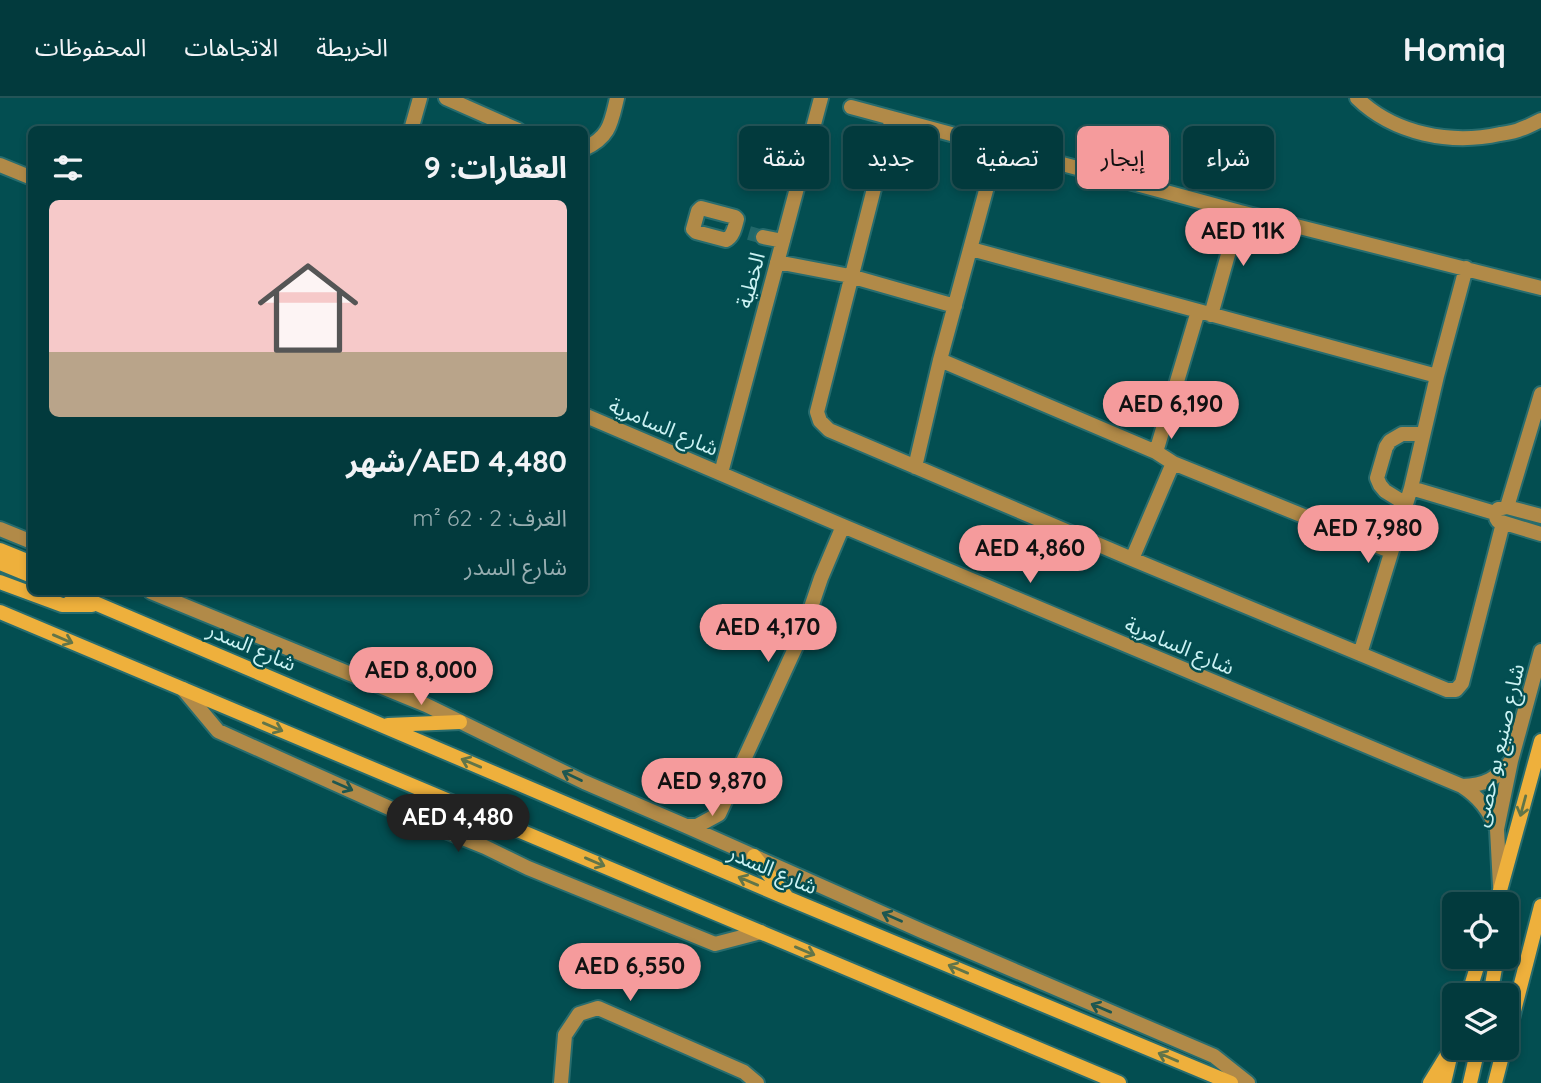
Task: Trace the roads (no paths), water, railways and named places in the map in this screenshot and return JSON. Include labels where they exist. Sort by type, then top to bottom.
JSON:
[{"type":"main road","points":[[0,550],[28,561]]},
{"type":"main road","points":[[0,563],[28,574]]},
{"type":"main road","points":[[0,582],[28,592]]},
{"type":"main road","points":[[35,595],[62,605],[101,605]]},
{"type":"main road","name":"شارع السدر","points":[[76,595],[787,898],[1231,1083]]},
{"type":"main road","points":[[90,595],[101,605]]},
{"type":"main road","points":[[0,612],[1119,1083]]},
{"type":"main road","points":[[384,726],[460,722]]},
{"type":"main road","name":"شارع صنيع بو حصى","points":[[1499,892],[1541,741]]},
{"type":"main road","points":[[754,856],[787,898]]},
{"type":"main road","points":[[1519,991],[1541,906]]},
{"type":"main road","points":[[1430,1083],[1443,1060]]},
{"type":"main road","points":[[1444,1083],[1449,1060]]},
{"type":"main road","points":[[1469,1083],[1475,1060]]},
{"type":"main road","points":[[1495,1083],[1501,1060]]},
{"type":"street","points":[[412,126],[420,98]]},
{"type":"street","points":[[446,98],[509,126]]},
{"type":"street","points":[[588,147],[604,136],[611,125],[617,98]]},
{"type":"street","name":"الخطية","points":[[720,473],[821,98]]},
{"type":"street","points":[[1357,98],[1366,107],[1401,127],[1440,137],[1480,139],[1520,130],[1541,120]]},
{"type":"street","points":[[851,107],[952,134]]},
{"type":"street","points":[[892,118],[817,412],[820,421],[828,430],[915,467],[1447,690],[1456,690],[1462,683],[1502,514],[1541,394]]},
{"type":"street","points":[[1063,164],[1240,212],[1541,288]]},
{"type":"street","points":[[0,165],[28,176]]},
{"type":"street","points":[[915,467],[940,360],[987,189]]},
{"type":"street","points":[[1156,452],[1240,212]]},
{"type":"street","points":[[749,233],[783,241]]},
{"type":"street","points":[[971,249],[1437,376]]},
{"type":"street","points":[[777,262],[850,276],[955,306]]},
{"type":"street","points":[[1360,654],[1411,488],[1466,268]]},
{"type":"street","points":[[940,360],[1156,452],[1173,463],[1390,551]]},
{"type":"street","name":"شارع السامرية","points":[[588,417],[1462,786],[1483,803],[1497,829]]},
{"type":"street","points":[[1406,504],[1385,491],[1377,478],[1386,447],[1391,441],[1402,434],[1423,434]]},
{"type":"street","points":[[1132,559],[1173,463]]},
{"type":"street","points":[[1411,488],[1502,514],[1541,534]]},
{"type":"street","points":[[1502,514],[1541,516]]},
{"type":"street","points":[[735,848],[724,835],[719,814],[803,631],[843,526]]},
{"type":"street","points":[[0,529],[28,540]]},
{"type":"street","name":"شارع السدر","points":[[158,595],[414,700],[584,782],[1214,1056],[1248,1083]]},
{"type":"street","name":"شارع صنيع بو حصى","points":[[1498,892],[1497,829],[1511,761],[1541,652]]},
{"type":"street","points":[[183,689],[218,730],[528,868],[715,944],[761,932]]},
{"type":"street","points":[[1462,786],[1477,785],[1490,780],[1502,772],[1511,761]]},
{"type":"street","points":[[686,826],[697,826],[719,814]]},
{"type":"street","points":[[561,1083],[565,1035],[579,1014],[598,1008],[744,1072],[757,1083]]},
{"type":"tunnel","points":[[749,233],[763,237]]}]
